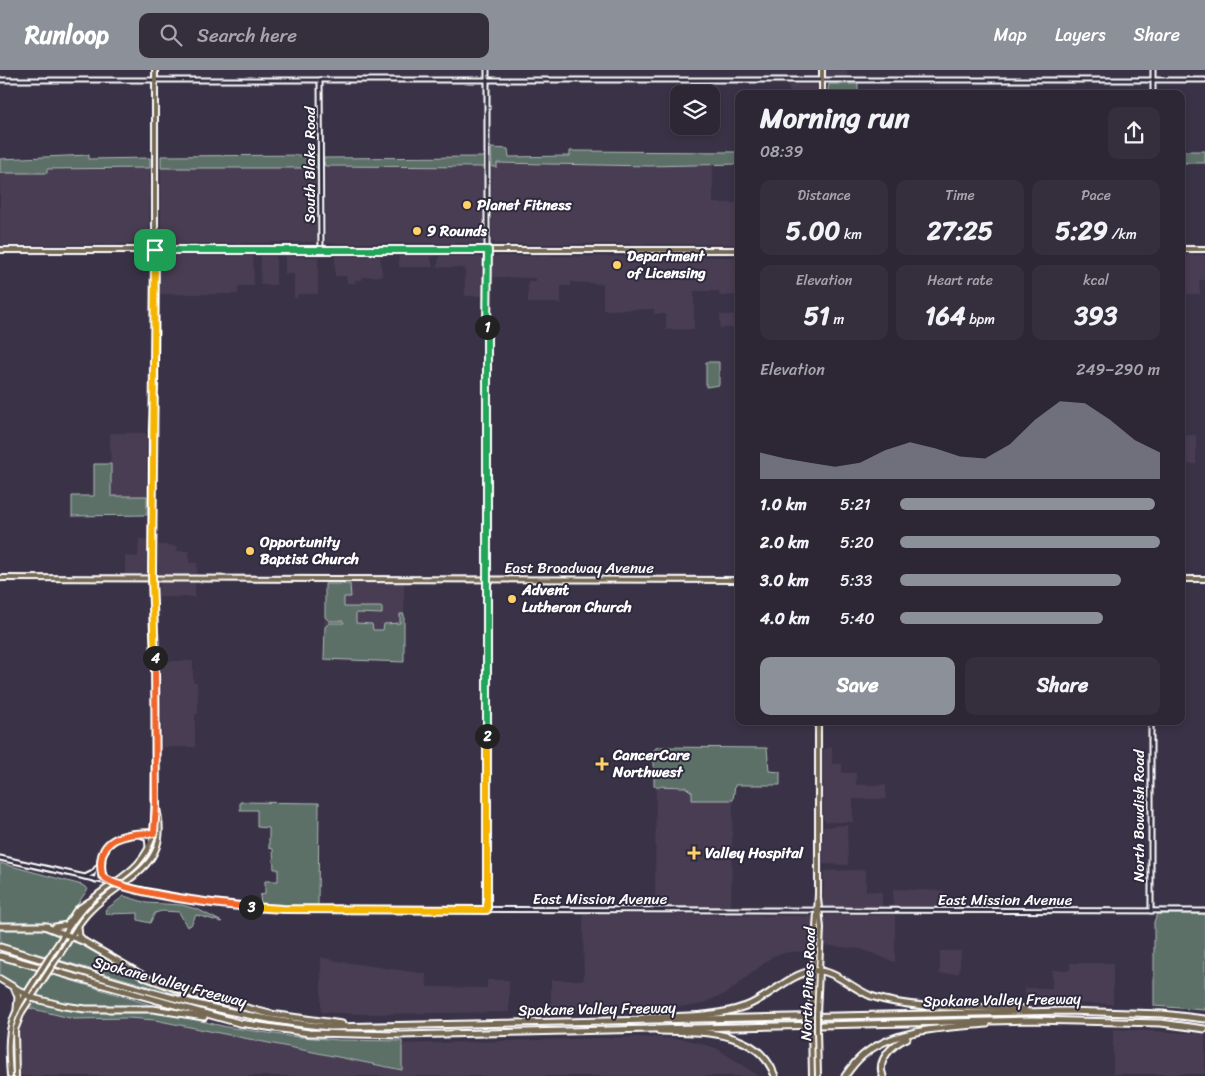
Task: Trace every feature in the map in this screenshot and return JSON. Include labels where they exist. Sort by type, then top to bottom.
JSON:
[{"type":"highway","points":[[0,926],[63,927],[88,902]]},
{"type":"highway","points":[[44,926],[85,942]]},
{"type":"highway","points":[[78,927],[80,937],[85,942],[134,972],[203,997],[288,1017],[364,1026]]},
{"type":"highway","name":"Spokane Valley Freeway","points":[[0,947],[211,1009],[317,1026],[578,1020],[679,1021],[1066,1011],[1145,1013],[1205,1019]]},
{"type":"highway","name":"Spokane Valley Freeway","points":[[0,956],[220,1019],[279,1030],[346,1035],[1032,1020],[1162,1023],[1205,1029]]},
{"type":"highway","points":[[578,1020],[701,1015],[729,1011],[760,1000],[804,973],[816,971],[828,973],[870,995],[889,1002],[1066,1011]]},
{"type":"highway","points":[[0,979],[32,998],[80,1008],[140,1008],[220,1019]]},
{"type":"highway","points":[[13,987],[18,997],[16,1009]]},
{"type":"highway","points":[[844,1076],[857,1060],[871,1049],[901,1037],[933,1029],[1032,1020]]},
{"type":"highway","points":[[883,1076],[881,1070],[884,1060],[896,1044],[933,1029]]},
{"type":"highway","points":[[579,1030],[703,1033],[726,1036],[754,1046],[767,1058],[774,1074]]},
{"type":"main road","points":[[10,1076],[8,1036],[16,1009],[64,934],[88,902],[132,870],[147,852],[154,833],[156,806],[156,673],[152,578],[155,70]]},
{"type":"main road","points":[[822,70],[822,90]]},
{"type":"main road","points":[[1185,249],[1205,249]]},
{"type":"main road","points":[[0,250],[735,250]]},
{"type":"main road","name":"East Broadway Avenue","points":[[0,578],[735,580]]},
{"type":"main road","points":[[1185,579],[1205,579]]},
{"type":"main road","name":"North Pines Road","points":[[818,725],[818,912],[816,971],[818,1076]]},
{"type":"main road","points":[[16,1076],[14,1030],[32,998],[78,927],[96,905],[144,868],[154,854],[160,833],[156,806]]},
{"type":"main road","name":"North Pines Road","points":[[812,1076],[811,1013],[816,971]]},
{"type":"main road","points":[[808,1076],[812,1065]]},
{"type":"street","points":[[487,70],[487,910]]},
{"type":"street","points":[[1153,70],[1153,90]]},
{"type":"street","points":[[0,80],[1205,80]]},
{"type":"street","name":"South Blake Road","points":[[320,80],[321,250]]},
{"type":"street","name":"North Bowdish Road","points":[[1151,725],[1151,911]]},
{"type":"street","points":[[137,833],[147,838],[147,852]]},
{"type":"street","points":[[96,880],[102,855],[113,840],[127,834],[160,833]]},
{"type":"street","points":[[0,858],[96,880],[104,880],[102,855]]},
{"type":"street","points":[[84,877],[94,873],[99,865]]},
{"type":"street","name":"East Mission Avenue","points":[[104,880],[118,885],[198,901],[283,909],[818,912],[1205,911]]},
{"type":"shaded area","points":[[826,70],[847,70],[847,79],[827,79]]},
{"type":"shaded area","points":[[789,85],[817,85],[818,90],[789,90]]},
{"type":"shaded area","points":[[497,163],[649,166],[713,164],[713,203],[735,203],[735,244],[495,244],[492,241],[492,167],[496,167]]},
{"type":"shaded area","points":[[325,166],[484,167],[483,243],[326,243]]},
{"type":"shaded area","points":[[150,168],[149,244],[0,245],[0,173],[46,173],[47,169]]},
{"type":"shaded area","points":[[161,168],[318,168],[318,242],[164,244],[161,242]]},
{"type":"shaded area","points":[[1185,255],[1205,255],[1205,280],[1199,280],[1200,294],[1185,294]]},
{"type":"shaded area","points":[[162,256],[253,256],[254,286],[238,286],[238,294],[160,294],[160,259]]},
{"type":"shaded area","points":[[261,256],[276,256],[276,285],[260,285]]},
{"type":"shaded area","points":[[285,256],[318,257],[318,294],[298,294],[297,298],[294,298],[294,274],[285,274]]},
{"type":"shaded area","points":[[335,256],[380,256],[382,276],[363,277],[362,280],[355,280],[355,283],[347,283],[346,276],[335,276]]},
{"type":"shaded area","points":[[399,256],[430,256],[433,267],[399,267]]},
{"type":"shaded area","points":[[440,256],[484,257],[484,296],[465,296],[465,268],[437,267]]},
{"type":"shaded area","points":[[495,256],[735,257],[735,295],[720,296],[719,291],[694,291],[694,329],[666,330],[666,314],[654,314],[654,309],[603,310],[603,284],[571,282],[571,286],[561,286],[561,303],[528,303],[528,281],[536,281],[536,278],[492,277],[492,259]]},
{"type":"shaded area","points":[[720,315],[735,315],[735,328],[720,328]]},
{"type":"shaded area","points":[[110,433],[145,433],[147,436],[147,496],[111,496]]},
{"type":"shaded area","points":[[1185,435],[1196,435],[1196,464],[1185,464]]},
{"type":"shaded area","points":[[139,538],[147,541],[147,573],[145,575],[125,575],[125,556],[138,557]]},
{"type":"shaded area","points":[[158,545],[177,547],[177,551],[189,551],[189,563],[197,563],[197,576],[158,574]]},
{"type":"shaded area","points":[[160,582],[195,582],[195,597],[158,597]]},
{"type":"shaded area","points":[[325,582],[404,582],[404,662],[324,661]]},
{"type":"shaded area","points":[[161,661],[193,661],[193,682],[197,682],[198,705],[198,714],[195,714],[195,747],[162,747]]},
{"type":"shaded area","points":[[832,747],[832,764],[842,764],[842,773],[856,773],[856,785],[886,785],[886,799],[853,799],[853,822],[826,822],[823,819],[823,750]]},
{"type":"shaded area","name":"Valley Hospital","points":[[656,787],[685,787],[692,792],[692,800],[733,800],[731,907],[655,907]]},
{"type":"shaded area","points":[[847,825],[848,865],[823,864],[823,827]]},
{"type":"shaded area","points":[[866,870],[866,891],[882,892],[882,908],[823,906],[824,871]]},
{"type":"shaded area","points":[[893,889],[944,891],[944,909],[893,909]]},
{"type":"shaded area","points":[[583,914],[810,916],[814,919],[813,948],[809,951],[788,952],[773,956],[727,993],[698,1005],[663,1008],[551,1011],[551,980],[584,980]]},
{"type":"shaded area","points":[[827,915],[895,915],[895,962],[861,949],[823,945],[823,919]]},
{"type":"shaded area","points":[[940,951],[961,951],[959,973],[940,974]]},
{"type":"shaded area","points":[[321,957],[426,974],[427,987],[487,988],[487,980],[509,980],[509,1012],[362,1014],[321,1012]]},
{"type":"shaded area","points":[[1070,963],[1113,963],[1113,1004],[1025,1002],[1025,988],[1052,988],[1052,970],[1070,970]]},
{"type":"shaded area","points":[[29,1008],[74,1019],[128,1018],[155,1020],[402,1070],[402,1044],[639,1037],[684,1039],[716,1048],[758,1076],[19,1076],[18,1031]]},
{"type":"shaded area","points":[[1113,1029],[1205,1034],[1205,1074],[1113,1074]]},
{"type":"green space","points":[[829,84],[858,84],[858,90],[828,90]]},
{"type":"green space","points":[[491,148],[508,149],[509,157],[570,156],[570,151],[735,152],[735,164],[649,166],[497,163],[497,167],[492,167]]},
{"type":"green space","points":[[1185,151],[1205,151],[1205,163],[1185,163]]},
{"type":"green space","points":[[89,155],[89,159],[150,158],[150,168],[47,169],[47,173],[0,173],[0,159]]},
{"type":"green space","points":[[320,155],[318,168],[161,168],[161,156]]},
{"type":"green space","points":[[484,157],[484,167],[325,166],[323,158]]},
{"type":"green space","points":[[706,362],[719,362],[719,385],[706,387]]},
{"type":"green space","points":[[94,464],[111,464],[111,496],[147,496],[147,515],[72,516],[72,496],[94,496]]},
{"type":"green space","points":[[325,584],[350,584],[351,597],[344,597],[344,607],[382,607],[382,614],[356,613],[356,623],[372,624],[373,630],[383,630],[384,624],[400,623],[400,614],[404,614],[404,662],[324,659],[325,627],[329,623],[344,623],[343,621],[329,621],[325,617]]},
{"type":"green space","points":[[657,747],[767,748],[769,771],[780,772],[780,785],[735,785],[733,800],[692,800],[692,792],[685,787],[654,786],[654,750]]},
{"type":"green space","points":[[240,802],[319,803],[318,905],[316,907],[261,905],[260,895],[265,894],[265,881],[278,881],[278,869],[274,869],[273,849],[269,848],[269,828],[257,827],[257,810],[240,810]]},
{"type":"green space","points":[[0,863],[82,885],[88,889],[64,924],[28,922],[0,924]]},
{"type":"green space","points":[[124,896],[147,903],[182,905],[199,910],[222,922],[196,915],[191,925],[187,927],[179,912],[162,911],[155,913],[150,923],[138,920],[138,913],[107,914],[105,910]]},
{"type":"green space","points":[[1157,914],[1205,914],[1205,1010],[1154,1006],[1154,922]]},
{"type":"green space","points":[[0,928],[43,928],[61,933],[46,956],[0,943]]},
{"type":"green space","points":[[72,940],[136,976],[209,1001],[208,1003],[59,960]]},
{"type":"green space","points":[[0,960],[37,970],[24,991],[0,977]]},
{"type":"green space","points":[[50,974],[158,1007],[77,1006],[35,996]]},
{"type":"green space","points":[[35,1003],[80,1011],[146,1011],[166,1013],[227,1027],[288,1036],[339,1040],[402,1041],[402,1070],[155,1020],[128,1018],[74,1019],[29,1008]]},
{"type":"place","name":"Planet Fitness","points":[[467,205]]},
{"type":"place","name":"9 Rounds","points":[[417,231]]},
{"type":"place","name":"Department of Licensing","points":[[617,265]]},
{"type":"place","name":"Opportunity Baptist Church","points":[[250,551]]},
{"type":"place","name":"Advent Lutheran Church","points":[[512,599]]},
{"type":"place","name":"CancerCare Northwest","points":[[602,764]]},
{"type":"place","name":"Valley Hospital","points":[[694,853]]},
{"type":"route","points":[[155,250],[488,250],[486,413],[487,910],[283,909],[237,906],[149,892],[118,885],[103,877],[102,855],[113,840],[130,833],[154,833],[156,806],[156,673],[152,578],[152,430],[155,381],[155,250]]}]
